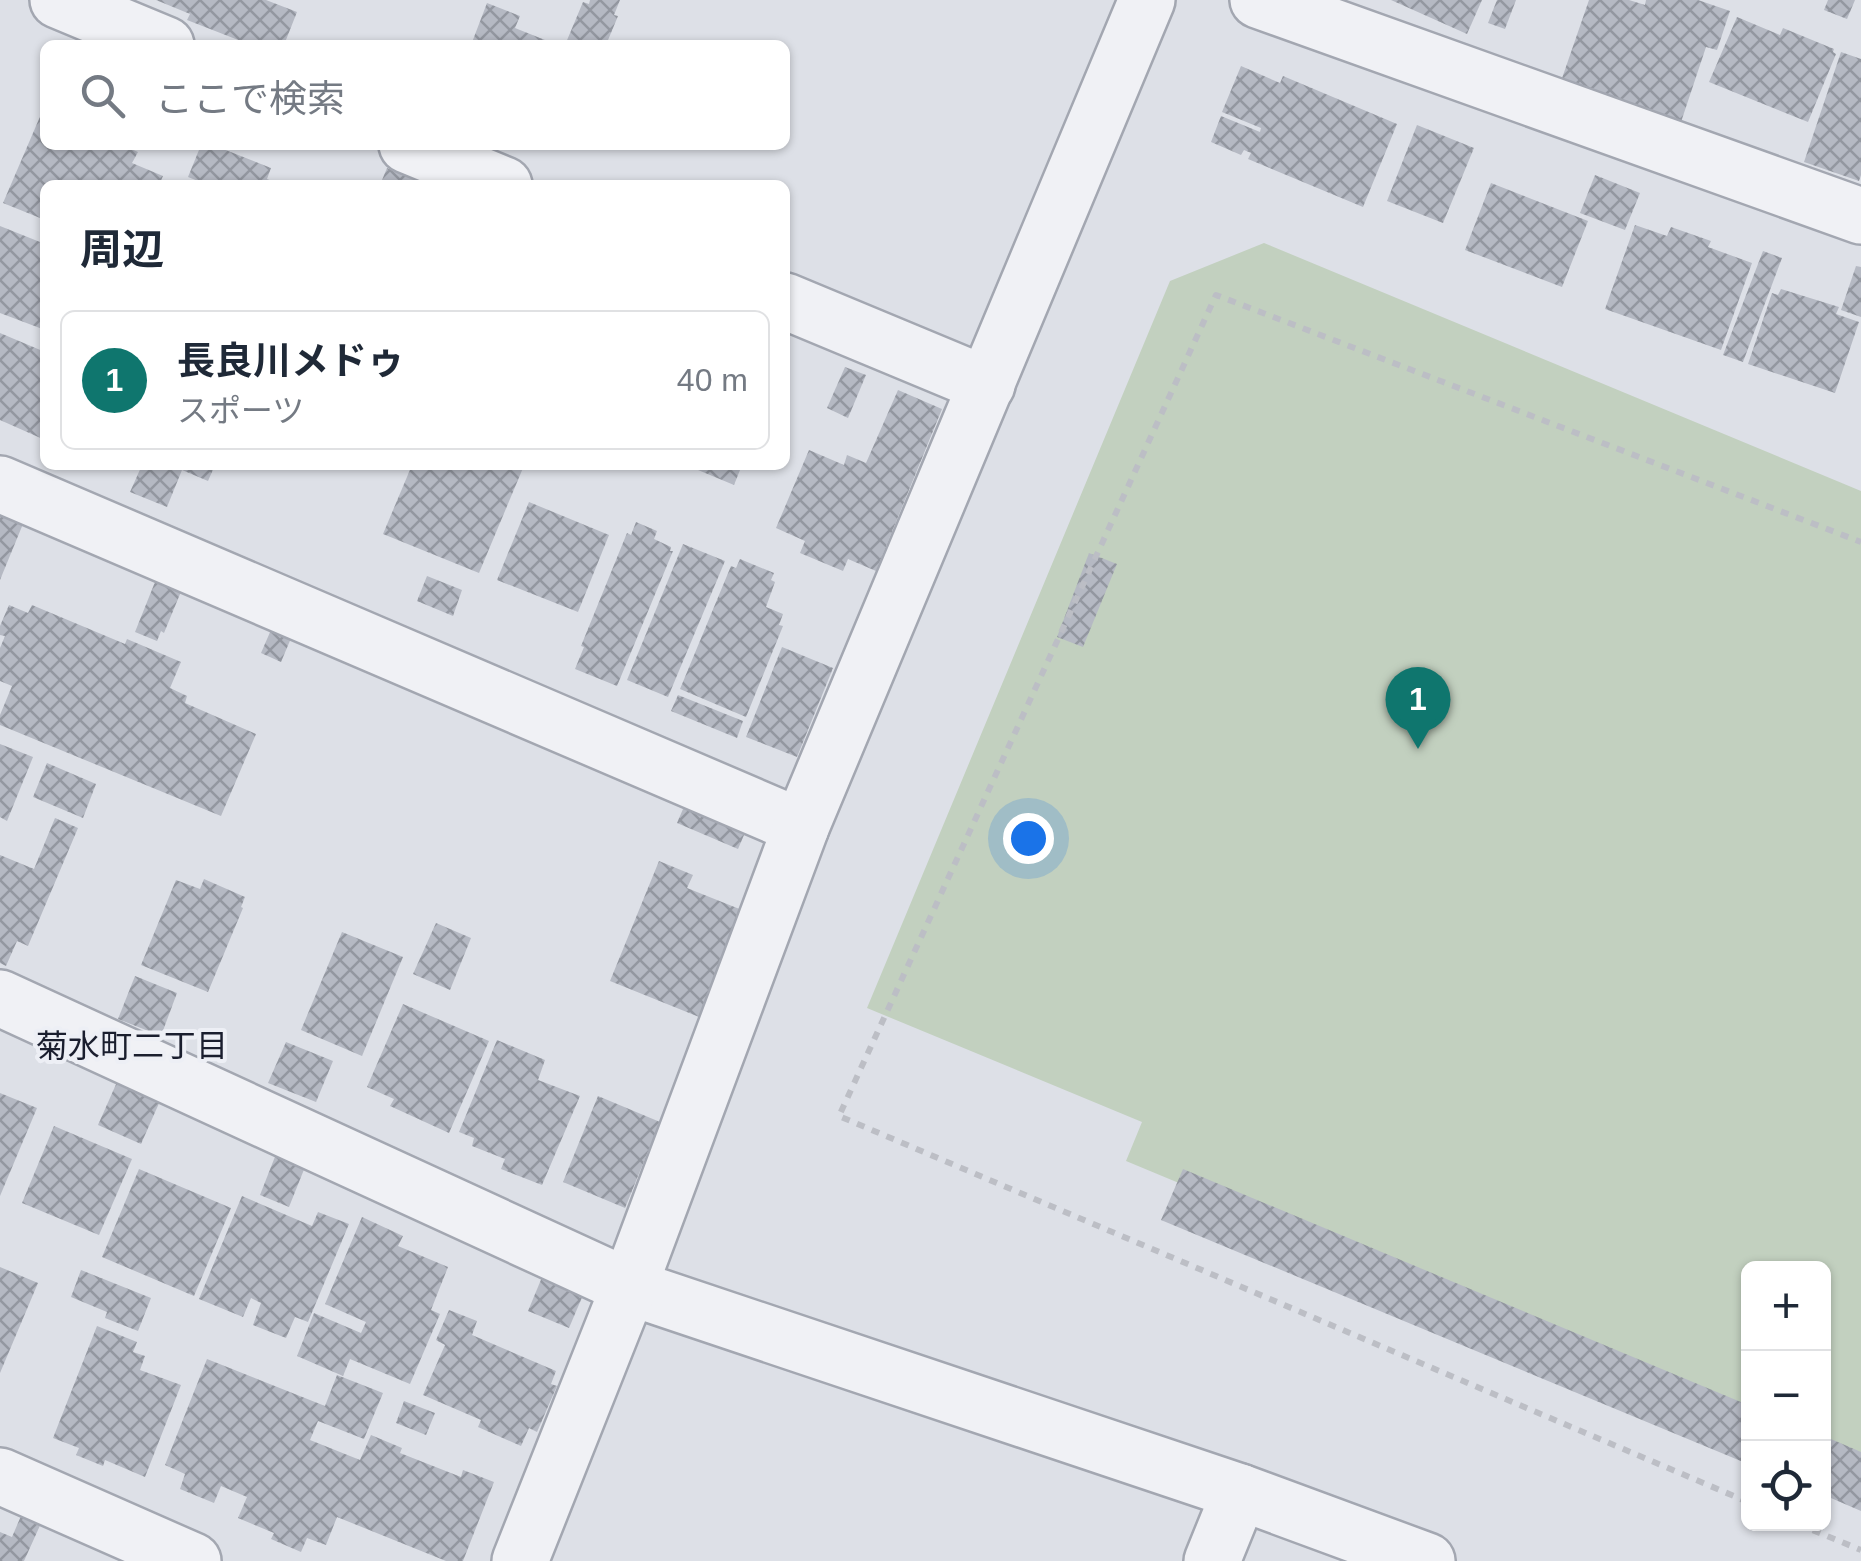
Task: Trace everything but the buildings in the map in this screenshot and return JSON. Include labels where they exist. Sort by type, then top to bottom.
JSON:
[{"type":"street","points":[[58,0],[154,40]]},
{"type":"street","points":[[520,1561],[629,1287],[802,827],[1147,0]]},
{"type":"street","points":[[1258,0],[1861,216]]},
{"type":"street","points":[[419,150],[492,180]]},
{"type":"street","points":[[790,303],[987,385]]},
{"type":"street","points":[[0,484],[802,827]]},
{"type":"street","points":[[0,998],[629,1287],[1240,1492],[1427,1561]]},
{"type":"street","points":[[0,1476],[192,1561]]},
{"type":"street","points":[[1212,1561],[1240,1492]]},
{"type":"path","points":[[1741,1499],[839,1116],[1216,295],[1861,542]]},
{"type":"path","points":[[1815,1531],[1861,1550]]},
{"type":"green space","points":[[1264,243],[1861,491],[1861,1467],[1831,1454],[1831,1261],[1741,1261],[1741,1417],[1126,1161],[1142,1122],[867,1008],[1170,281]]},
{"type":"place","name":"長良川メドゥ","points":[[1418,749]]},
{"type":"district","name":"菊水町二丁目","points":[[132,1046]]}]
